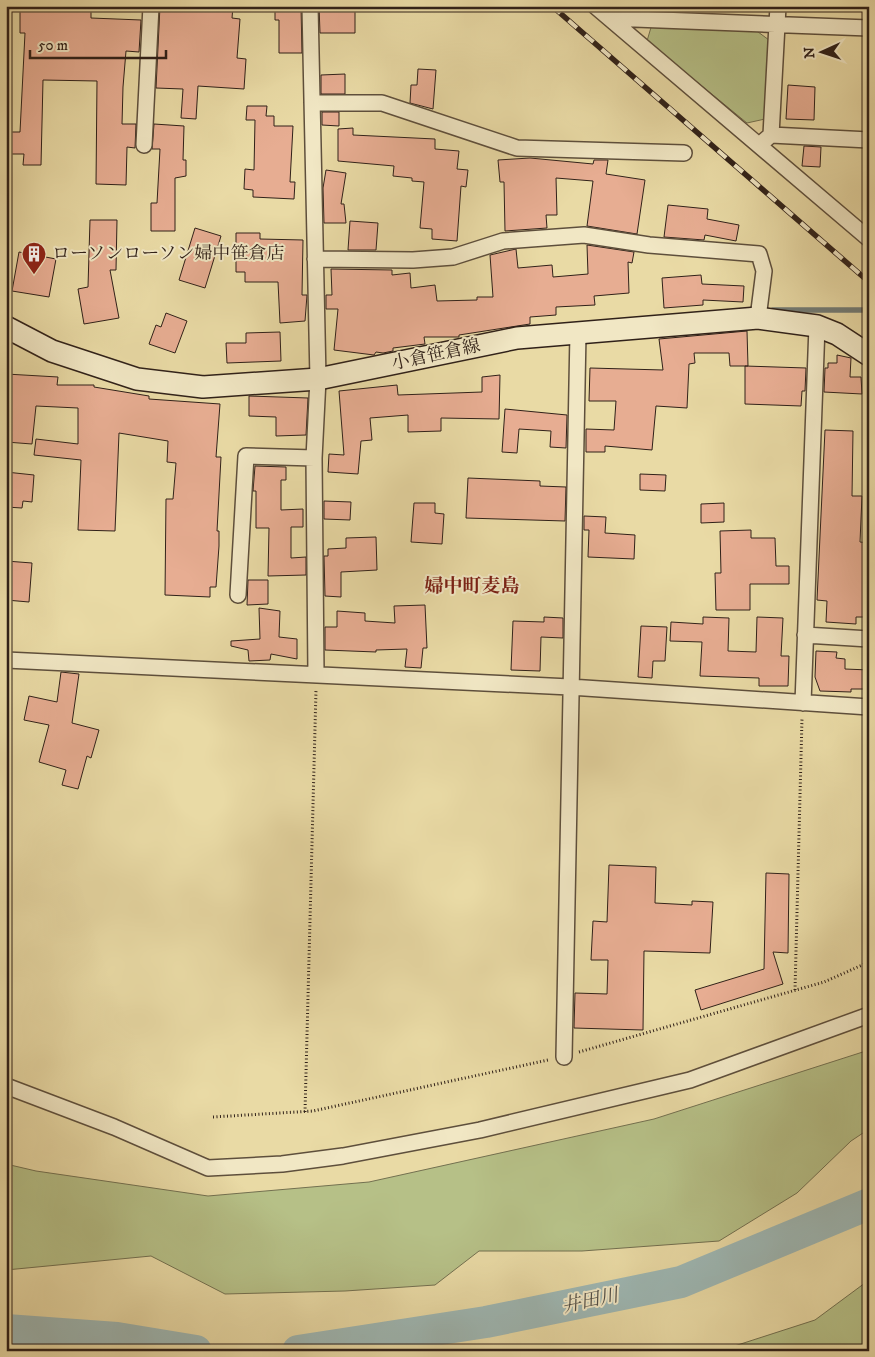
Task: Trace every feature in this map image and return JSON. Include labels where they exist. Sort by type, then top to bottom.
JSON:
[{"type":"main road","name":"小倉笹倉線","points":[[6,327],[52,351],[137,378],[203,387],[318,379],[517,338],[758,318],[817,326],[837,334],[869,355]]},
{"type":"street","points":[[144,145],[151,6]]},
{"type":"street","points":[[310,6],[318,379],[314,458],[316,674]]},
{"type":"street","points":[[595,6],[869,239]]},
{"type":"street","points":[[771,135],[778,6]]},
{"type":"street","points":[[610,18],[869,28]]},
{"type":"street","points":[[312,104],[382,104],[516,148],[684,153]]},
{"type":"street","points":[[759,145],[771,135],[869,140]]},
{"type":"street","points":[[316,259],[412,260],[453,257],[504,241],[584,235],[649,245],[759,254],[764,271],[758,318]]},
{"type":"street","points":[[803,703],[817,326]]},
{"type":"street","points":[[564,1057],[578,333]]},
{"type":"street","points":[[238,595],[246,456],[314,458]]},
{"type":"street","points":[[805,634],[869,638]]},
{"type":"street","points":[[6,660],[570,687],[869,708]]},
{"type":"street","points":[[6,1086],[114,1127],[208,1168],[282,1164],[343,1156],[480,1130],[690,1080],[869,1015]]},
{"type":"path","points":[[305,1112],[316,674]]},
{"type":"path","points":[[795,990],[803,703]]},
{"type":"path","points":[[213,1117],[305,1112],[564,1057],[824,982],[869,962]]},
{"type":"green space","points":[[652,24],[754,29],[769,40],[765,119],[747,123],[647,41]]},
{"type":"green space","points":[[869,1050],[869,1129],[851,1141],[797,1193],[719,1241],[582,1251],[479,1251],[435,1285],[345,1291],[225,1294],[151,1256],[6,1270],[6,1164],[36,1171],[208,1196],[369,1182],[654,1119]]},
{"type":"green space","points":[[869,1280],[869,1351],[719,1351],[815,1320]]},
{"type":"building","points":[[20,6],[91,6],[91,18],[141,20],[139,52],[126,51],[122,124],[136,124],[135,148],[127,147],[126,185],[96,184],[97,81],[43,80],[41,165],[23,165],[24,154],[10,154],[11,132],[20,132],[25,33],[20,33]]},
{"type":"building","points":[[160,6],[233,6],[232,18],[240,19],[237,58],[246,59],[244,89],[198,86],[196,119],[181,118],[183,89],[156,88]]},
{"type":"building","points":[[275,6],[301,6],[302,53],[279,53],[279,20],[275,20]]},
{"type":"building","points":[[319,6],[355,6],[355,33],[320,33]]},
{"type":"building","points":[[418,69],[436,70],[433,109],[410,103],[411,85],[417,85]]},
{"type":"building","points":[[345,74],[345,94],[321,94],[321,75]]},
{"type":"building","points":[[788,85],[815,87],[814,120],[786,119]]},
{"type":"building","points":[[247,106],[267,106],[266,116],[274,116],[274,126],[293,126],[290,182],[295,182],[294,199],[253,197],[253,190],[244,189],[245,169],[254,170],[255,120],[246,120]]},
{"type":"building","points":[[322,112],[339,112],[339,126],[322,125]]},
{"type":"building","points":[[154,124],[184,126],[183,160],[186,160],[186,176],[175,178],[175,231],[151,231],[151,203],[157,203],[160,149],[152,149]]},
{"type":"building","points":[[353,128],[353,135],[435,139],[435,149],[459,151],[457,169],[468,170],[466,187],[461,186],[457,241],[432,239],[432,229],[420,228],[424,182],[412,181],[412,178],[393,176],[394,166],[338,161],[338,129]]},
{"type":"building","points":[[804,146],[821,147],[820,167],[802,166]]},
{"type":"building","points":[[530,158],[593,164],[594,160],[608,160],[606,174],[645,180],[637,234],[587,226],[593,181],[556,178],[557,215],[546,215],[547,228],[505,231],[504,182],[500,182],[498,160]]},
{"type":"building","points":[[326,170],[346,173],[341,204],[344,204],[346,223],[324,223],[323,188]]},
{"type":"building","points":[[668,205],[708,209],[707,219],[739,225],[736,241],[705,235],[704,240],[664,237]]},
{"type":"building","points":[[90,220],[117,220],[116,270],[110,270],[119,318],[84,324],[78,289],[88,287]]},
{"type":"building","points":[[350,221],[378,223],[376,250],[348,250]]},
{"type":"building","points":[[195,228],[221,236],[205,288],[179,280]]},
{"type":"building","points":[[236,233],[260,233],[260,239],[303,240],[302,295],[307,295],[305,321],[280,323],[278,282],[245,282],[245,272],[236,272]]},
{"type":"building","points":[[587,245],[634,252],[632,263],[628,262],[629,293],[594,296],[595,305],[556,307],[556,315],[530,317],[530,324],[459,335],[459,337],[424,337],[425,344],[393,348],[393,351],[376,352],[374,355],[334,350],[338,309],[326,309],[326,295],[332,295],[331,269],[392,270],[392,275],[410,273],[411,288],[435,285],[437,301],[477,300],[477,297],[493,297],[490,255],[516,249],[518,268],[552,265],[553,277],[588,274]]},
{"type":"building","name":"ローソンローソン婦中笹倉店","points":[[19,252],[56,259],[49,297],[12,291]]},
{"type":"building","points":[[701,275],[702,284],[744,286],[743,302],[703,300],[703,305],[664,308],[662,278]]},
{"type":"building","points":[[166,313],[187,321],[175,353],[149,344],[156,325],[161,327]]},
{"type":"building","points":[[747,331],[748,366],[730,366],[729,353],[694,353],[695,363],[689,364],[687,408],[656,406],[652,450],[605,446],[605,452],[586,452],[586,429],[614,430],[616,401],[589,401],[590,368],[663,370],[659,339]]},
{"type":"building","points":[[280,332],[281,361],[227,363],[226,343],[246,343],[246,333]]},
{"type":"building","points":[[837,355],[851,358],[850,377],[861,377],[862,394],[824,392],[825,368],[828,368],[828,363],[837,363]]},
{"type":"building","points":[[745,366],[806,368],[805,391],[802,391],[801,406],[745,404]]},
{"type":"building","points":[[6,374],[58,377],[57,385],[94,385],[94,387],[149,396],[149,399],[220,404],[216,457],[221,457],[217,531],[219,531],[219,546],[216,587],[210,587],[210,597],[165,595],[166,499],[173,499],[176,463],[167,462],[168,441],[119,433],[115,531],[78,530],[81,460],[34,455],[36,439],[78,444],[78,408],[36,406],[32,444],[6,442]]},
{"type":"building","points":[[500,375],[499,419],[441,418],[441,431],[408,432],[408,415],[370,418],[372,440],[361,441],[358,474],[328,472],[329,454],[344,455],[339,391],[397,385],[398,395],[482,392],[482,377]]},
{"type":"building","points":[[249,396],[308,398],[306,435],[276,436],[276,417],[249,416]]},
{"type":"building","points":[[505,409],[567,415],[566,448],[550,447],[551,431],[519,429],[517,453],[502,452]]},
{"type":"building","points":[[825,430],[853,431],[852,496],[862,496],[860,542],[869,543],[869,617],[856,617],[856,624],[826,622],[827,601],[817,600]]},
{"type":"building","points":[[255,466],[286,467],[286,480],[281,480],[281,510],[303,509],[303,527],[291,527],[291,558],[306,557],[306,575],[268,576],[269,528],[256,528],[256,491],[253,491]]},
{"type":"building","points":[[6,472],[34,475],[32,502],[23,501],[22,508],[6,507]]},
{"type":"building","points":[[640,474],[666,475],[665,491],[640,490]]},
{"type":"building","points":[[468,478],[540,481],[540,486],[566,487],[565,521],[466,518]]},
{"type":"building","points":[[324,501],[351,502],[350,520],[324,519]]},
{"type":"building","points":[[414,503],[435,503],[435,513],[444,514],[442,544],[411,542]]},
{"type":"building","points":[[724,503],[724,522],[701,523],[701,504]]},
{"type":"building","points":[[584,516],[606,517],[605,533],[635,535],[634,559],[588,557],[589,530],[584,530]]},
{"type":"building","points":[[751,530],[751,538],[775,538],[776,566],[789,566],[789,584],[750,584],[750,610],[716,610],[715,573],[721,573],[720,531]]},
{"type":"building","points":[[376,537],[377,570],[341,572],[341,597],[325,596],[324,556],[328,556],[328,549],[346,548],[346,538]]},
{"type":"building","points":[[6,561],[32,563],[29,602],[6,600]]},
{"type":"building","points":[[248,580],[268,580],[268,604],[247,605]]},
{"type":"building","points":[[425,605],[427,648],[423,648],[421,668],[405,667],[407,649],[376,650],[376,652],[325,650],[325,627],[337,627],[337,611],[365,613],[365,621],[395,623],[394,606]]},
{"type":"building","points":[[259,608],[280,611],[279,637],[297,639],[297,659],[271,654],[270,660],[249,661],[248,650],[231,646],[231,641],[260,639]]},
{"type":"building","points":[[544,617],[563,618],[563,638],[541,637],[540,671],[511,670],[513,621],[544,622]]},
{"type":"building","points":[[703,617],[729,618],[728,651],[756,652],[757,617],[783,618],[781,656],[789,656],[788,686],[759,686],[759,678],[700,676],[702,642],[670,641],[671,622],[703,624]]},
{"type":"building","points":[[641,626],[667,627],[665,661],[653,661],[652,678],[638,677]]},
{"type":"building","points":[[816,651],[837,652],[836,658],[845,659],[845,669],[869,670],[869,689],[851,689],[851,692],[820,691],[815,677]]},
{"type":"building","points":[[61,672],[79,674],[72,723],[99,730],[91,758],[87,756],[78,789],[62,785],[66,770],[39,762],[49,725],[24,720],[29,696],[57,702]]},
{"type":"building","points":[[609,865],[656,867],[655,903],[692,905],[692,901],[713,902],[710,953],[644,951],[643,1030],[574,1028],[575,993],[607,994],[608,960],[591,960],[593,921],[607,922]]},
{"type":"building","points":[[766,873],[789,874],[788,953],[773,952],[783,984],[701,1010],[695,990],[764,969]]},
{"type":"waterway","points":[[773,310],[869,310]]},
{"type":"waterway","name":"井田川","points":[[298,1351],[486,1322],[681,1282],[869,1204]]},
{"type":"waterway","name":"井田川","points":[[6,1330],[117,1338],[196,1351]]},
{"type":"railway","points":[[552,6],[869,282]]},
{"type":"place","name":"ローソンローソン婦中笹倉店","points":[[34,275]]},
{"type":"district","name":"婦中町麦島","points":[[472,586]]}]
